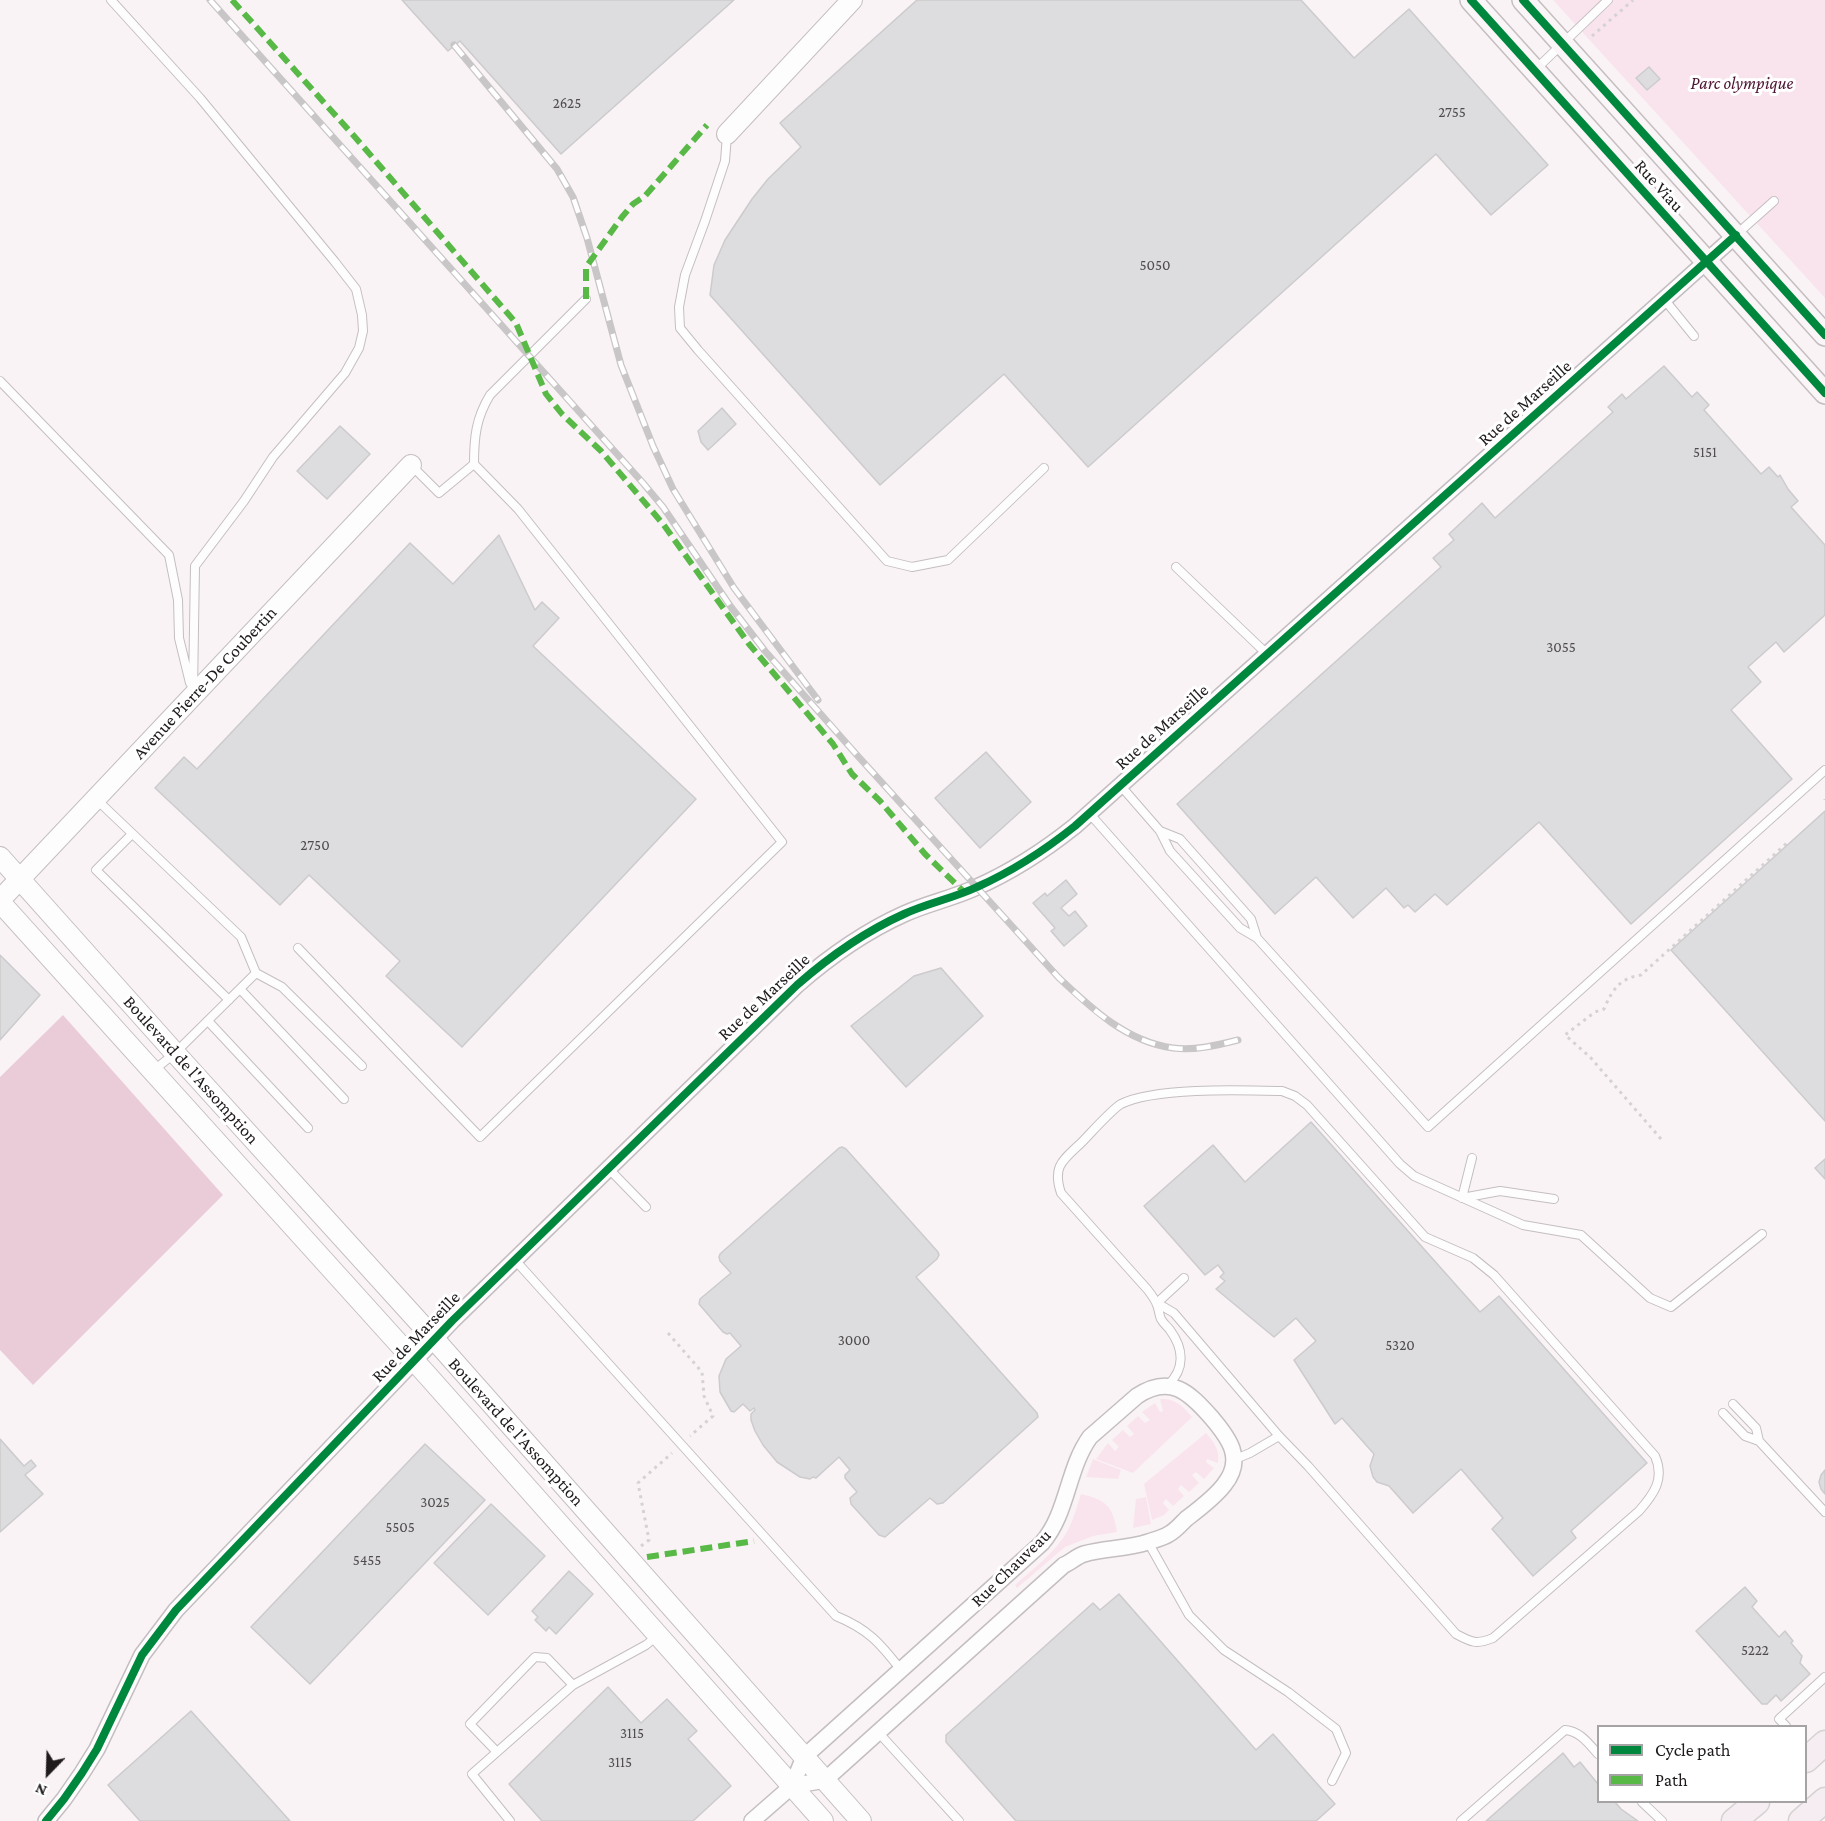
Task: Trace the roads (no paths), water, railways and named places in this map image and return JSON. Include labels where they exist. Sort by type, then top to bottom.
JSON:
[{"type":"main road","name":"Rue Viau","points":[[1471,0],[1825,393]]},
{"type":"main road","name":"Rue Viau","points":[[1523,0],[1825,335]]},
{"type":"main road","points":[[1802,1821],[1825,1800]]},
{"type":"main road","points":[[1734,1821],[1756,1803]]},
{"type":"street","points":[[727,134],[852,0]]},
{"type":"street","name":"Rue de Marseille","points":[[46,1821],[64,1800],[97,1749],[142,1655],[171,1617],[434,1339],[797,985],[837,952],[869,932],[904,914],[976,888],[1053,844],[1736,235]]},
{"type":"street","name":"Avenue Pierre-De Coubertin","points":[[0,901],[411,465]]},
{"type":"street","name":"Boulevard de l'Assomption","points":[[0,857],[434,1339],[861,1821]]},
{"type":"street","name":"Boulevard de l'Assomption","points":[[0,901],[414,1360],[823,1821]]},
{"type":"street","points":[[1167,1386],[1183,1390],[1190,1395],[1226,1434],[1233,1451],[1233,1460]]},
{"type":"street","name":"Rue Chauveau","points":[[752,1821],[792,1786],[804,1756],[1048,1536],[1057,1519],[1080,1453],[1090,1437],[1137,1396],[1152,1388],[1167,1386]]},
{"type":"street","name":"Rue Chauveau","points":[[825,1780],[1064,1565],[1083,1554],[1148,1542],[1170,1534],[1217,1493],[1229,1478],[1233,1460]]},
{"type":"street","points":[[792,1786],[825,1780]]},
{"type":"lane","points":[[111,0],[200,98],[335,262],[356,289],[362,315],[363,332],[359,348],[345,373],[273,457],[244,501],[195,566],[193,695]]},
{"type":"lane","points":[[1534,71],[1608,0]]},
{"type":"lane","points":[[727,134],[725,161],[685,275],[679,307],[680,327],[887,561],[912,567],[948,560],[1044,468]]},
{"type":"lane","points":[[1736,235],[1774,201]]},
{"type":"lane","points":[[298,948],[480,1137],[782,842],[518,509],[474,464],[474,443],[480,411],[490,395],[586,299]]},
{"type":"lane","points":[[1664,300],[1694,336]]},
{"type":"lane","points":[[0,381],[169,555],[178,600],[179,638],[193,695]]},
{"type":"lane","points":[[411,465],[439,493],[474,464]]},
{"type":"lane","points":[[1176,567],[1267,654]]},
{"type":"lane","points":[[1120,785],[1160,831],[1170,851],[1240,928],[1257,938],[1428,1127],[1825,770]]},
{"type":"lane","points":[[95,799],[241,937],[256,973],[282,987],[362,1066]]},
{"type":"lane","points":[[1089,813],[1400,1164],[1414,1176],[1522,1225],[1581,1235],[1650,1298],[1671,1307],[1762,1234]]},
{"type":"lane","points":[[1160,831],[1180,839],[1251,919],[1257,938]]},
{"type":"lane","points":[[132,834],[96,870],[229,1000]]},
{"type":"lane","points":[[152,1072],[175,1053],[256,973]]},
{"type":"lane","points":[[240,989],[344,1099]]},
{"type":"lane","points":[[208,1020],[308,1128]]},
{"type":"lane","points":[[1157,1303],[1174,1313],[1279,1436],[1456,1634],[1471,1642],[1483,1643],[1493,1638],[1639,1511],[1652,1497],[1660,1468],[1655,1456],[1494,1275],[1473,1258],[1425,1238],[1307,1105],[1295,1096],[1282,1091],[1176,1092],[1146,1096],[1120,1105],[1059,1163],[1057,1182],[1061,1193],[1147,1289],[1157,1303],[1161,1319],[1172,1332],[1179,1346],[1182,1356],[1179,1371],[1167,1386]]},
{"type":"lane","points":[[1462,1198],[1472,1158]]},
{"type":"lane","points":[[608,1168],[646,1207]]},
{"type":"lane","points":[[1462,1198],[1500,1191],[1554,1199]]},
{"type":"lane","points":[[514,1259],[836,1616],[862,1628],[874,1638],[901,1670]]},
{"type":"lane","points":[[1157,1303],[1184,1278]]},
{"type":"lane","points":[[1733,1404],[1756,1428],[1759,1441],[1825,1512]]},
{"type":"lane","points":[[1723,1413],[1745,1437],[1759,1441]]},
{"type":"lane","points":[[1233,1460],[1279,1436]]},
{"type":"lane","points":[[1148,1542],[1189,1615],[1224,1650],[1288,1692],[1336,1729],[1346,1754],[1332,1781]]},
{"type":"lane","points":[[510,1821],[472,1774],[573,1685],[646,1645],[658,1635]]},
{"type":"lane","points":[[497,1752],[470,1724],[535,1657],[547,1658],[573,1685]]},
{"type":"lane","points":[[1785,1725],[1779,1719],[1825,1677]]},
{"type":"lane","points":[[1461,1821],[1565,1730],[1580,1735],[1597,1752]]},
{"type":"lane","points":[[878,1732],[959,1821]]},
{"type":"lane","points":[[1643,1803],[1662,1821]]},
{"type":"railway","points":[[210,0],[643,483],[663,507],[731,607],[765,651],[1059,978],[1111,1022],[1140,1039],[1156,1045],[1189,1049],[1238,1040]]},
{"type":"railway","points":[[454,45],[557,169],[573,197],[587,238],[621,365],[653,446],[673,489],[734,588],[818,700]]},
{"type":"park label","name":"Parc olympique","points":[[1742,83]]}]
